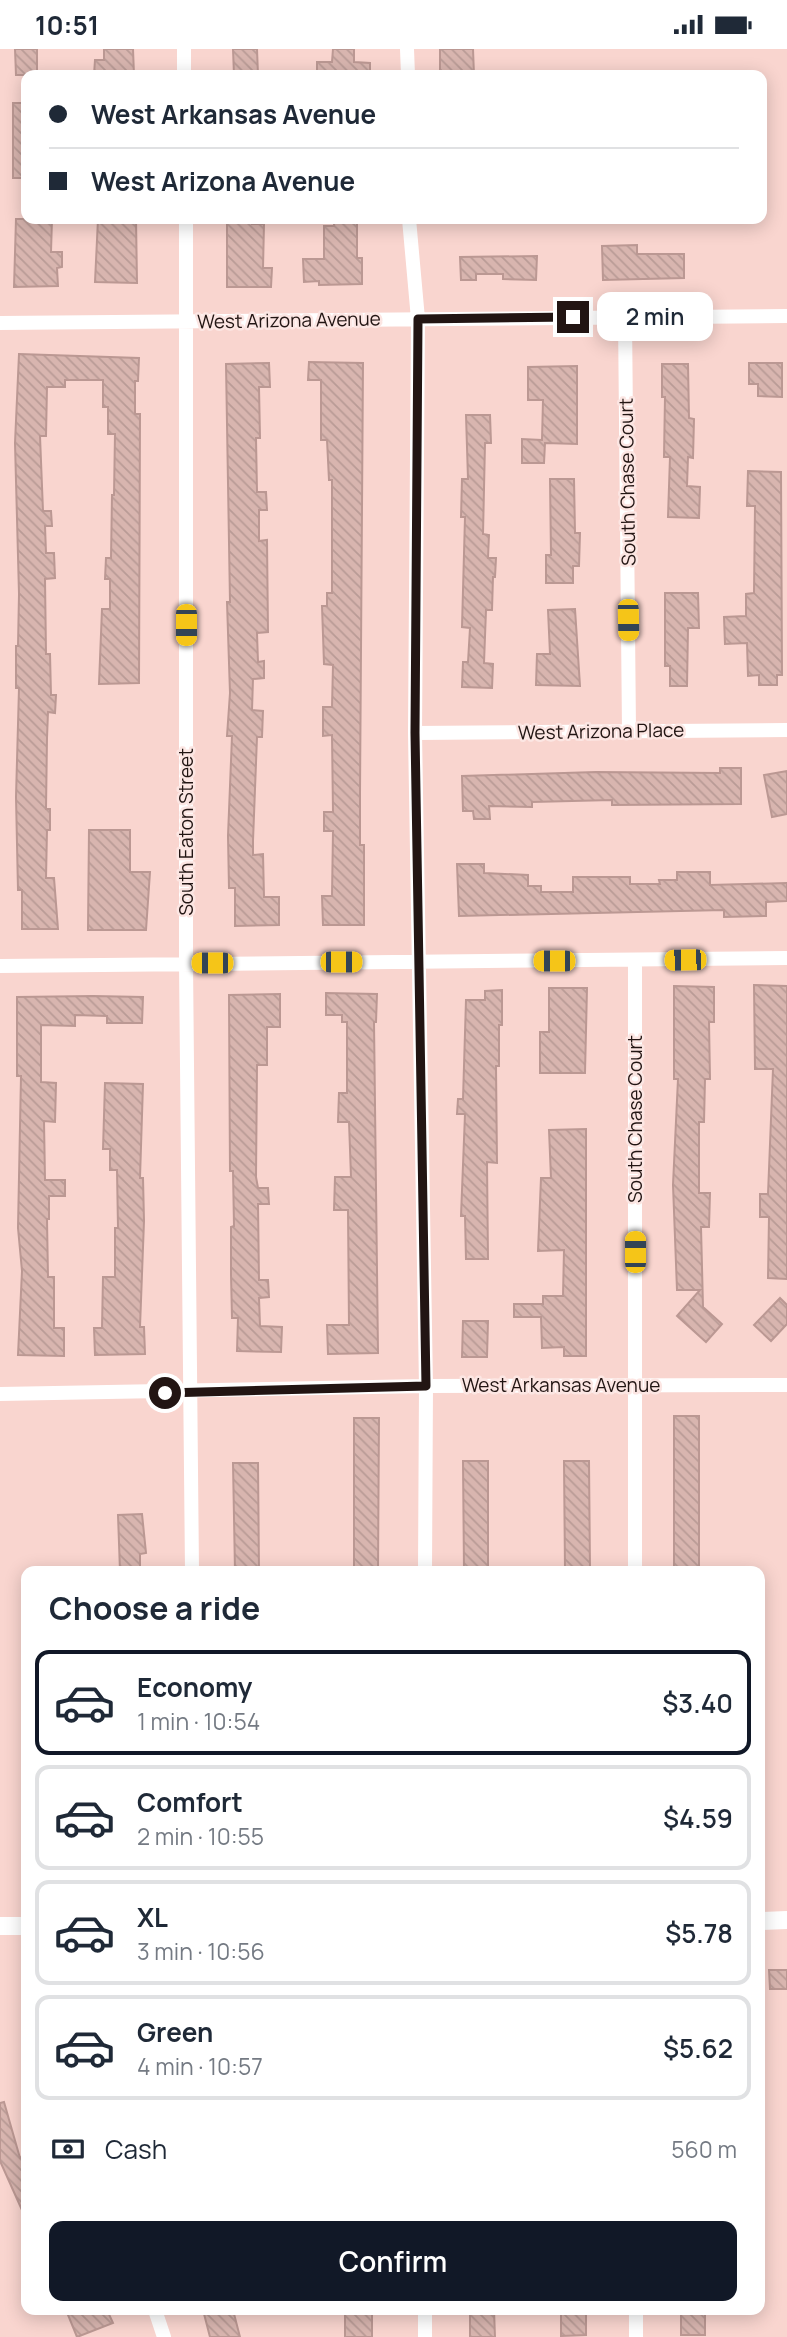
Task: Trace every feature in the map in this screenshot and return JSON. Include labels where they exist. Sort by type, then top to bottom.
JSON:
[{"type":"street","points":[[184,49],[184,70]]},
{"type":"street","points":[[407,49],[408,70]]},
{"type":"street","name":"South Eaton Street","points":[[186,224],[186,963],[192,1566]]},
{"type":"street","points":[[409,224],[418,319],[415,733],[426,1386],[425,1566]]},
{"type":"street","name":"West Arizona Avenue","points":[[0,323],[787,316]]},
{"type":"street","name":"South Chase Court","points":[[625,317],[629,730]]},
{"type":"street","name":"West Arizona Place","points":[[415,733],[787,730]]},
{"type":"street","points":[[0,966],[787,958]]},
{"type":"street","name":"South Chase Court","points":[[635,961],[635,1566]]},
{"type":"street","name":"West Arkansas Avenue","points":[[0,1394],[426,1386],[787,1385]]},
{"type":"street","points":[[765,1920],[787,1920]]},
{"type":"street","points":[[0,1926],[21,1926]]},
{"type":"street","points":[[157,2315],[164,2337]]},
{"type":"street","points":[[425,2315],[425,2337]]},
{"type":"street","points":[[636,2315],[636,2337]]},
{"type":"building","points":[[15,49],[37,49],[37,70],[21,70],[21,75],[16,75]]},
{"type":"building","points":[[104,49],[133,49],[134,70],[94,70],[95,60],[104,60]]},
{"type":"building","points":[[233,49],[257,49],[258,70],[234,70]]},
{"type":"building","points":[[333,49],[354,49],[354,62],[370,63],[370,70],[317,70],[317,62],[332,62]]},
{"type":"building","points":[[440,49],[473,49],[474,70],[440,70]]},
{"type":"building","points":[[13,103],[21,103],[21,178],[13,178]]},
{"type":"building","points":[[16,219],[21,219],[21,224],[52,224],[51,252],[62,252],[62,267],[57,268],[58,286],[14,287]]},
{"type":"building","points":[[98,224],[136,224],[137,283],[95,282]]},
{"type":"building","points":[[227,224],[264,224],[263,268],[272,268],[271,287],[227,287]]},
{"type":"building","points":[[357,224],[357,258],[362,258],[362,284],[319,285],[319,281],[304,282],[303,259],[324,259],[324,226]]},
{"type":"building","points":[[637,245],[637,254],[684,254],[684,278],[603,280],[602,246]]},
{"type":"building","points":[[537,256],[536,280],[503,279],[503,274],[476,274],[476,280],[461,280],[460,257]]},
{"type":"building","points":[[19,354],[139,358],[138,381],[135,381],[135,414],[140,414],[139,683],[99,684],[102,609],[110,609],[110,579],[105,579],[106,558],[111,558],[115,434],[108,434],[108,407],[103,407],[103,380],[65,380],[65,387],[47,387],[46,436],[40,436],[43,511],[51,511],[52,526],[45,526],[46,553],[54,553],[55,578],[45,579],[46,654],[50,654],[51,695],[56,695],[55,713],[48,712],[46,809],[50,809],[50,830],[47,830],[46,878],[54,878],[58,929],[22,929],[22,890],[18,890],[16,797],[19,688],[16,688],[16,646],[19,594],[15,443]]},
{"type":"building","points":[[309,362],[363,363],[360,845],[364,845],[364,925],[323,925],[322,896],[332,896],[333,831],[324,831],[324,812],[333,812],[332,735],[323,736],[323,707],[332,707],[333,665],[324,664],[322,606],[327,606],[327,593],[332,593],[332,480],[329,480],[327,440],[321,440],[321,380],[308,380]]},
{"type":"building","points":[[269,363],[270,387],[259,387],[260,438],[256,438],[257,492],[266,492],[267,510],[259,510],[259,541],[267,540],[268,632],[257,633],[258,662],[264,661],[264,678],[253,679],[252,710],[263,711],[262,737],[257,737],[253,855],[263,854],[264,897],[279,897],[279,925],[235,926],[235,888],[229,888],[228,836],[232,736],[227,736],[230,693],[227,602],[230,602],[226,364]]},
{"type":"building","points":[[749,363],[782,363],[782,397],[758,396],[758,384],[749,384]]},
{"type":"building","points":[[662,364],[688,364],[689,418],[694,419],[693,458],[688,457],[687,486],[700,487],[699,518],[668,517],[670,457],[664,457],[665,397],[662,397]]},
{"type":"building","points":[[577,366],[577,444],[545,443],[544,463],[522,463],[522,439],[542,440],[543,400],[528,400],[528,367]]},
{"type":"building","points":[[466,415],[490,415],[491,443],[485,443],[483,534],[489,535],[488,558],[496,558],[492,610],[486,610],[484,663],[493,664],[492,688],[462,687],[463,662],[468,662],[470,628],[462,627],[465,517],[461,517],[462,479],[468,479]]},
{"type":"building","points":[[748,471],[781,472],[782,675],[777,675],[777,685],[759,685],[759,675],[748,676],[747,643],[725,644],[724,617],[746,616],[746,594],[754,593],[755,506],[747,506]]},
{"type":"building","points":[[550,479],[574,479],[575,533],[580,533],[579,566],[573,566],[573,583],[546,583],[546,555],[551,555]]},
{"type":"building","points":[[665,593],[698,593],[699,628],[688,628],[687,686],[670,686],[670,666],[665,666]]},
{"type":"building","points":[[575,609],[580,686],[536,685],[537,654],[550,654],[548,610]]},
{"type":"building","points":[[720,768],[741,768],[741,804],[612,805],[612,800],[532,802],[532,807],[489,806],[490,819],[474,819],[473,811],[463,811],[462,776],[596,772],[720,773]]},
{"type":"building","points":[[787,771],[787,814],[772,817],[764,775]]},
{"type":"building","points":[[89,830],[130,830],[130,872],[150,872],[146,930],[88,930]]},
{"type":"building","points":[[457,864],[484,864],[484,873],[528,875],[528,886],[541,886],[541,892],[573,892],[573,877],[630,877],[630,884],[660,884],[659,880],[677,880],[677,872],[710,872],[710,885],[787,883],[787,901],[766,902],[766,916],[724,917],[724,910],[459,916]]},
{"type":"building","points":[[754,985],[787,986],[787,1279],[768,1278],[769,1217],[760,1217],[760,1194],[768,1194],[773,1069],[755,1069]]},
{"type":"building","points":[[674,986],[714,987],[714,1022],[709,1022],[710,1079],[705,1079],[704,1122],[699,1122],[699,1193],[710,1193],[709,1227],[701,1227],[703,1307],[722,1324],[706,1342],[677,1316],[700,1290],[677,1290],[673,1185],[678,1079],[674,1079]]},
{"type":"building","points":[[549,988],[587,988],[585,1073],[540,1073],[540,1032],[549,1032]]},
{"type":"building","points":[[502,990],[499,1066],[496,1066],[497,1163],[487,1162],[488,1259],[466,1259],[465,1216],[461,1216],[465,1114],[457,1114],[458,1099],[463,1099],[466,1000],[485,1000],[485,991]]},
{"type":"building","points":[[326,993],[377,994],[374,1022],[378,1353],[328,1354],[327,1325],[349,1325],[348,1210],[334,1210],[335,1177],[351,1177],[349,1122],[338,1122],[339,1093],[347,1093],[347,1022],[342,1022],[342,1015],[326,1015]]},
{"type":"building","points":[[280,994],[280,1027],[267,1027],[267,1065],[257,1065],[256,1177],[258,1188],[268,1188],[269,1204],[258,1204],[259,1280],[268,1280],[269,1297],[259,1298],[260,1326],[282,1327],[281,1352],[237,1351],[238,1318],[232,1318],[231,1275],[231,1227],[234,1226],[233,1171],[230,1171],[229,995]]},
{"type":"building","points":[[17,997],[143,997],[142,1023],[107,1023],[107,1016],[75,1015],[75,1026],[41,1025],[41,1082],[56,1083],[55,1122],[44,1121],[45,1180],[65,1180],[65,1196],[49,1196],[47,1219],[48,1277],[54,1277],[54,1328],[64,1328],[64,1356],[18,1355],[22,1271],[18,1228],[21,1076],[17,1076]]},
{"type":"building","points":[[105,1083],[143,1084],[140,1178],[143,1178],[144,1221],[140,1327],[144,1327],[145,1354],[95,1355],[94,1328],[102,1328],[103,1277],[115,1277],[115,1228],[118,1228],[117,1170],[110,1170],[110,1149],[103,1149]]},
{"type":"building","points":[[586,1129],[586,1356],[564,1356],[564,1347],[542,1348],[541,1317],[514,1317],[514,1304],[543,1304],[543,1296],[563,1296],[564,1250],[538,1251],[541,1178],[551,1178],[549,1130]]},
{"type":"building","points":[[780,1298],[787,1305],[787,1324],[771,1341],[754,1325]]},
{"type":"building","points":[[463,1321],[488,1321],[487,1357],[462,1357]]},
{"type":"building","points":[[674,1416],[699,1416],[699,1566],[674,1566]]},
{"type":"building","points":[[354,1418],[379,1418],[378,1566],[354,1566]]},
{"type":"building","points":[[463,1461],[488,1461],[488,1566],[464,1566]]},
{"type":"building","points":[[564,1461],[589,1461],[590,1566],[565,1566]]},
{"type":"building","points":[[233,1463],[258,1463],[259,1566],[235,1566]]},
{"type":"building","points":[[142,1514],[146,1553],[140,1554],[140,1566],[120,1566],[118,1515]]},
{"type":"building","points":[[769,1970],[787,1970],[787,1989],[770,1989]]},
{"type":"building","points":[[4,2102],[21,2158],[21,2208],[0,2161],[0,2103]]},
{"type":"building","points":[[68,2315],[109,2315],[113,2323],[77,2337]]},
{"type":"building","points":[[204,2315],[234,2315],[240,2337],[210,2337]]},
{"type":"building","points":[[345,2315],[372,2315],[372,2337],[345,2337]]},
{"type":"building","points":[[470,2315],[494,2315],[495,2337],[470,2337]]},
{"type":"building","points":[[561,2315],[586,2315],[586,2335],[561,2336]]},
{"type":"building","points":[[681,2315],[705,2315],[705,2335],[681,2335]]},
{"type":"route","points":[[165,1393],[426,1386],[415,733],[418,319],[573,317]]}]
